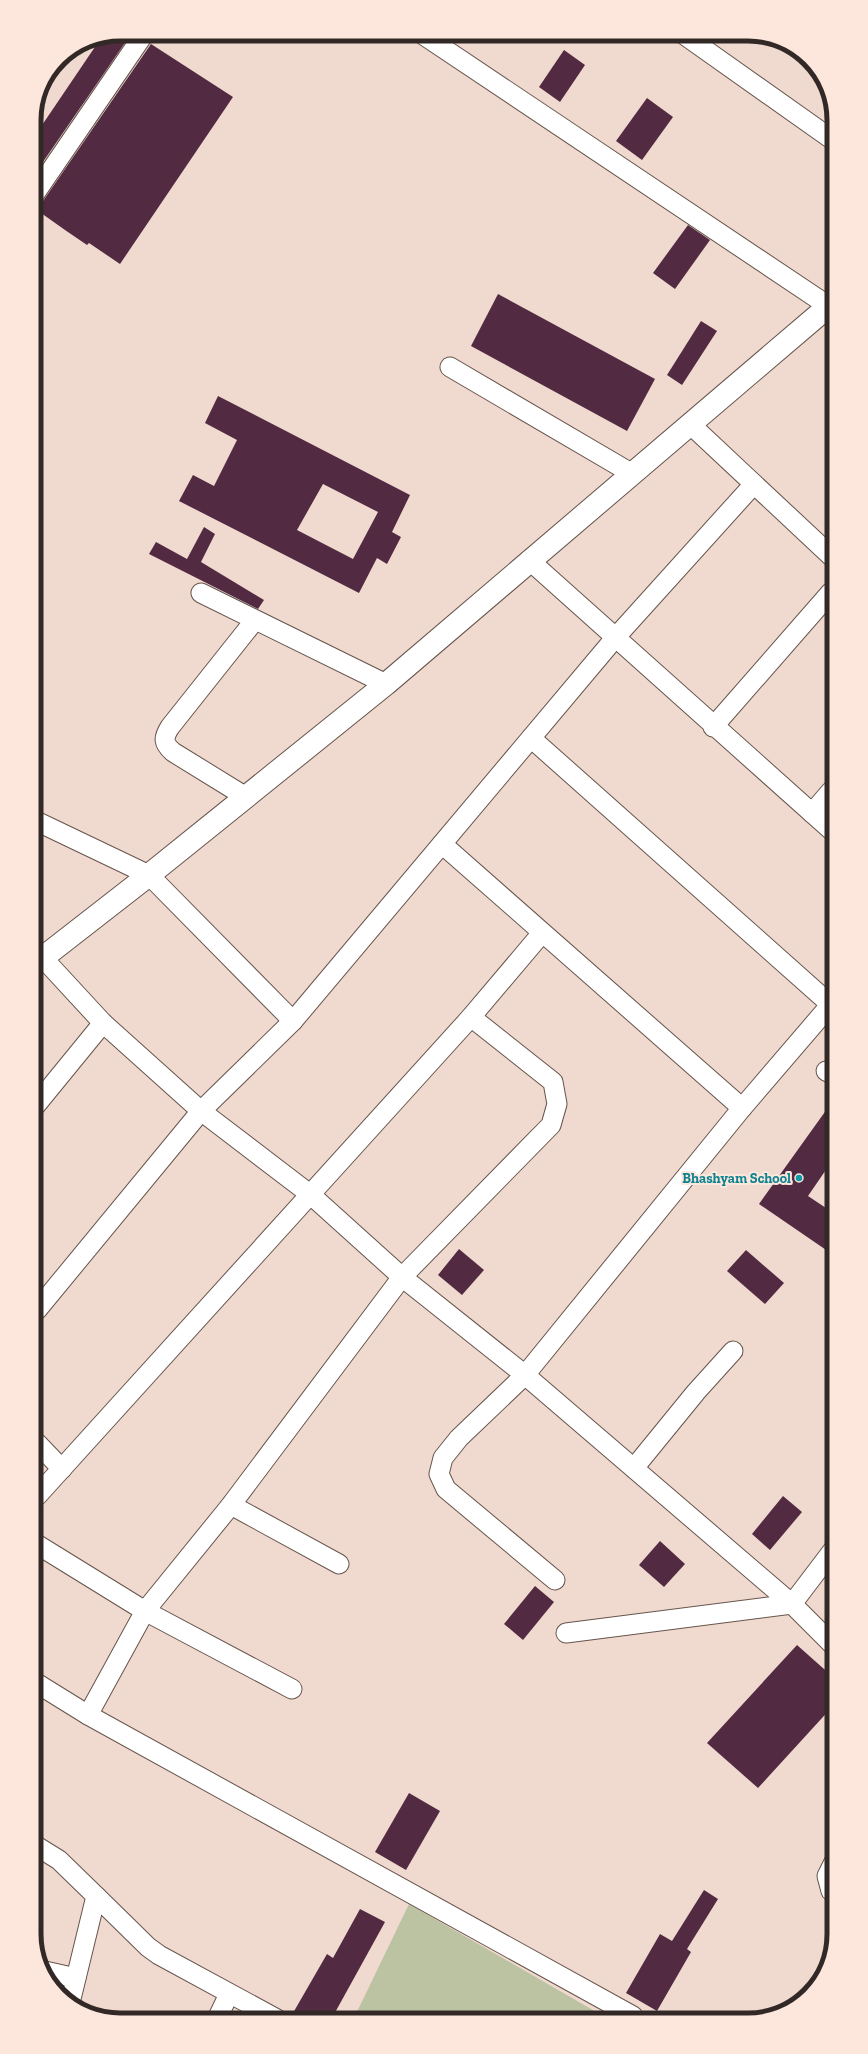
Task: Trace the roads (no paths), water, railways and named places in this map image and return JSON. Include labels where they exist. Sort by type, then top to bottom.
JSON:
[{"type":"street","points":[[41,185],[139,41]]},
{"type":"street","points":[[432,41],[827,304]]},
{"type":"street","points":[[693,41],[827,136]]},
{"type":"street","points":[[41,959],[150,875],[386,684],[631,473],[827,309]]},
{"type":"street","points":[[450,367],[631,473]]},
{"type":"street","points":[[690,424],[827,552]]},
{"type":"street","points":[[41,1305],[201,1111],[293,1021],[615,638],[754,484]]},
{"type":"street","points":[[529,560],[827,826]]},
{"type":"street","points":[[201,593],[386,684]]},
{"type":"street","points":[[714,726],[827,597]]},
{"type":"street","points":[[246,797],[173,752],[166,746],[164,740],[170,727],[255,620]]},
{"type":"street","points":[[530,738],[827,1000]]},
{"type":"street","points":[[812,813],[827,796]]},
{"type":"street","points":[[41,823],[150,875],[293,1021]]},
{"type":"street","points":[[442,844],[742,1108]]},
{"type":"street","points":[[41,1492],[471,1017],[542,933]]},
{"type":"street","points":[[41,963],[103,1023],[201,1111],[311,1194],[402,1276],[525,1375],[792,1604],[827,1639]]},
{"type":"street","points":[[555,1580],[446,1489],[439,1474],[443,1458],[459,1438],[525,1375],[742,1108],[827,1009]]},
{"type":"street","points":[[88,1715],[145,1611],[231,1505],[402,1276],[551,1125],[557,1104],[552,1082],[471,1017]]},
{"type":"street","points":[[41,1099],[103,1023]]},
{"type":"street","points":[[634,1468],[696,1392],[733,1351]]},
{"type":"street","points":[[41,1447],[62,1469]]},
{"type":"street","points":[[231,1505],[339,1564]]},
{"type":"street","points":[[41,1547],[145,1611],[292,1689]]},
{"type":"street","points":[[566,1633],[792,1604],[827,1558]]},
{"type":"street","points":[[41,1686],[88,1715],[628,2013]]},
{"type":"street","points":[[41,1849],[59,1860],[148,1947],[172,1962],[265,2013]]},
{"type":"street","points":[[72,1997],[96,1896]]},
{"type":"street","points":[[51,1972],[76,1978]]},
{"type":"street","points":[[219,2013],[229,1994]]},
{"type":"place","name":"Bhashyam School","points":[[799,1178]]}]
